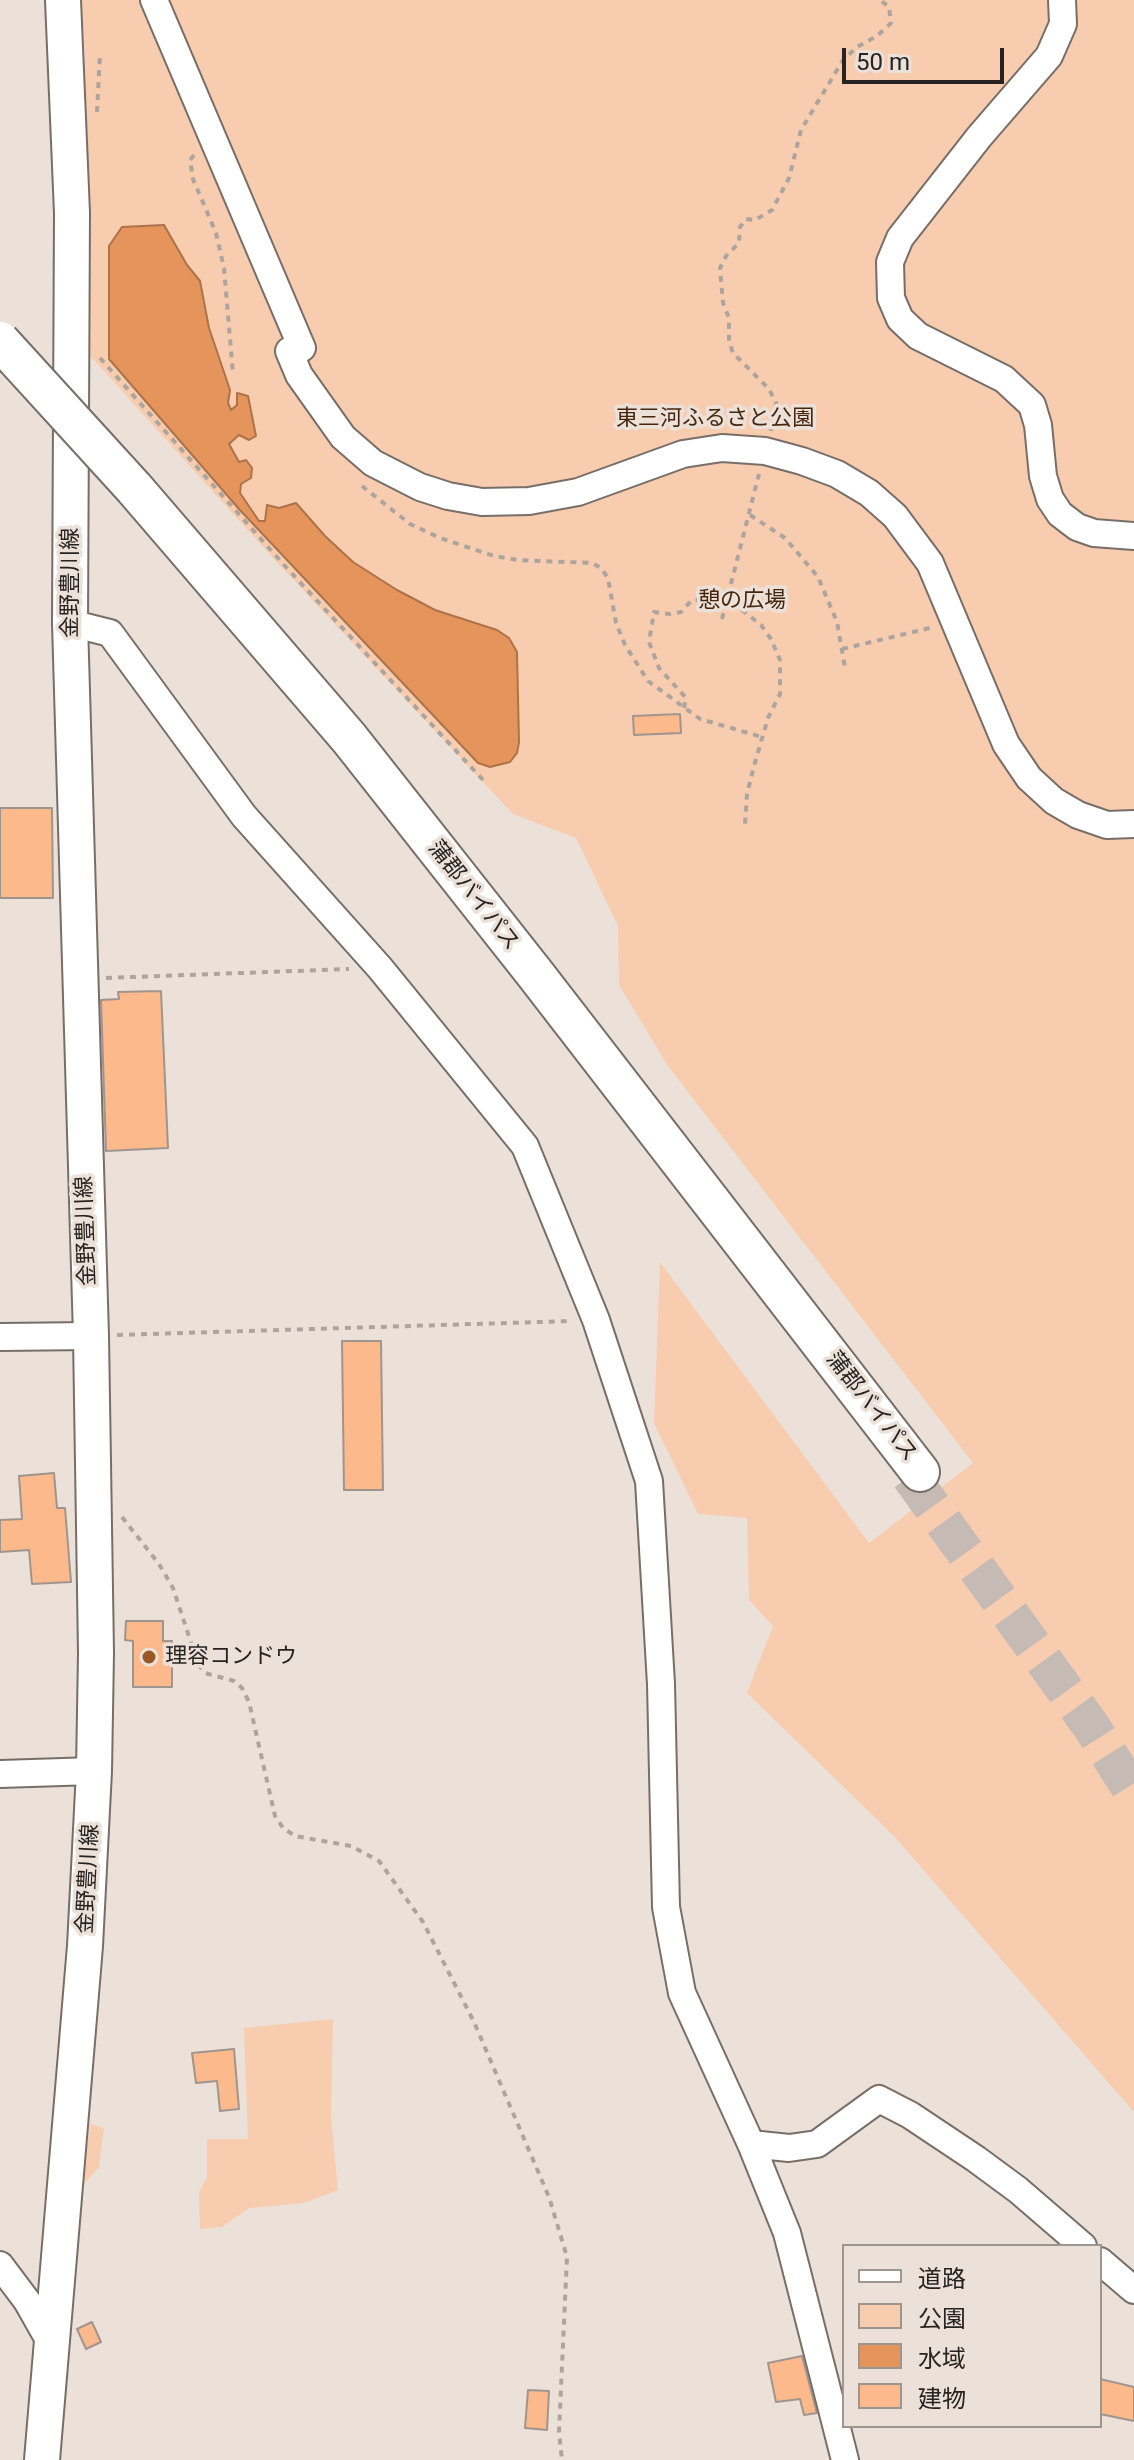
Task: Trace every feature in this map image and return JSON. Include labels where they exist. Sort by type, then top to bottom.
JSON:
[{"type":"highway","name":"蒲郡バイパス","points":[[0,341],[129,492],[363,779],[915,1474]]},
{"type":"highway","name":"蒲郡バイパス","points":[[0,355],[129,492]]},
{"type":"main road","name":"金野豊川線","points":[[42,2460],[85,1946],[94,1771],[96,1653],[91,1336],[70,623],[72,213],[63,0]]},
{"type":"street","points":[[154,0],[302,348],[289,351],[299,375],[343,437],[373,463],[395,477],[448,496],[482,502],[529,501],[578,492],[683,454],[722,448],[765,451],[837,474],[869,493],[895,516],[930,563],[1006,744],[1029,778],[1054,801],[1078,815],[1107,825],[1134,824]]},
{"type":"street","points":[[1062,0],[1063,24],[1049,56],[979,137],[900,238],[890,262],[891,298],[900,319],[918,336],[1004,379],[1032,405],[1038,425],[1043,476],[1050,499],[1060,514],[1077,527],[1094,533],[1134,536]]},
{"type":"street","points":[[70,623],[110,633],[244,816],[380,968],[525,1146],[596,1320],[649,1481],[661,1684],[666,1907],[682,1993],[751,2144],[787,2233],[845,2460]]},
{"type":"street","points":[[0,1337],[91,1336]]},
{"type":"street","points":[[0,1774],[94,1771]]},
{"type":"street","points":[[751,2144],[789,2148],[817,2144],[879,2099],[910,2115],[976,2159],[1018,2190],[1081,2244]]},
{"type":"street","points":[[1102,2263],[1134,2290]]},
{"type":"street","points":[[0,2265],[27,2301],[52,2345]]},
{"type":"path","points":[[722,619],[776,416],[776,403],[769,389],[733,353],[720,268],[726,256],[739,243],[740,227],[746,219],[755,220],[772,210],[789,178],[801,130],[843,60],[891,23],[889,7],[880,0]]},
{"type":"path","points":[[97,117],[100,54]]},
{"type":"path","points":[[201,148],[190,160],[193,179],[216,233],[224,268],[233,374]]},
{"type":"path","points":[[91,348],[285,566],[483,780]]},
{"type":"path","points":[[360,483],[379,502],[410,524],[440,538],[494,556],[592,563],[601,568],[608,578],[616,623],[648,681],[712,724],[762,737]]},
{"type":"path","points":[[750,515],[785,538],[818,577],[837,622],[845,668]]},
{"type":"path","points":[[684,708],[686,698],[659,668],[649,642],[654,612],[681,612],[692,600],[726,602],[749,614],[771,639],[780,660],[780,694],[762,737],[747,794],[745,825]]},
{"type":"path","points":[[842,649],[956,622]]},
{"type":"path","points":[[79,979],[380,968]]},
{"type":"path","points":[[91,1336],[596,1320]]},
{"type":"path","points":[[93,1492],[124,1518],[159,1564],[173,1588],[198,1664],[205,1673],[234,1681],[242,1688],[249,1702],[275,1816],[283,1828],[295,1836],[351,1846],[379,1861],[423,1922],[474,2022],[549,2197],[567,2257],[559,2432],[562,2460]]},
{"type":"green space","name":"東三河ふるさと公園","points":[[81,0],[1134,0],[1134,2112],[893,1835],[747,1693],[773,1626],[749,1600],[747,1518],[698,1514],[654,1423],[660,1262],[869,1543],[973,1463],[668,1066],[619,985],[618,926],[576,838],[513,814],[272,557],[83,348],[85,54]]},
{"type":"green space","points":[[333,2019],[331,2118],[338,2190],[304,2203],[249,2208],[222,2227],[200,2229],[199,2192],[207,2177],[207,2139],[248,2139],[244,2028]]},
{"type":"green space","points":[[90,2124],[104,2128],[99,2167],[83,2185]]},
{"type":"water","points":[[164,225],[200,281],[209,328],[230,390],[228,403],[231,410],[237,405],[237,393],[248,396],[256,436],[249,440],[239,435],[229,444],[239,462],[246,460],[252,468],[251,478],[241,484],[240,493],[259,521],[265,521],[267,505],[279,508],[296,503],[353,562],[397,590],[435,610],[497,630],[509,638],[517,652],[519,742],[517,753],[510,762],[490,767],[478,763],[239,509],[109,359],[109,246],[122,227]]},
{"type":"building","points":[[680,714],[681,733],[634,735],[633,716]]},
{"type":"building","points":[[0,808],[52,808],[53,898],[0,898]]},
{"type":"building","points":[[161,991],[168,1148],[106,1151],[101,1000],[119,999],[118,992]]},
{"type":"building","points":[[342,1341],[381,1341],[383,1490],[344,1490]]},
{"type":"building","points":[[54,1473],[57,1508],[65,1508],[71,1582],[32,1584],[29,1550],[0,1552],[0,1520],[22,1519],[19,1476]]},
{"type":"building","points":[[126,1621],[163,1621],[163,1641],[172,1641],[172,1687],[133,1687],[133,1641],[125,1640]]},
{"type":"building","points":[[234,2049],[239,2109],[220,2111],[217,2081],[196,2083],[192,2053]]},
{"type":"building","points":[[92,2322],[101,2342],[86,2349],[77,2329]]},
{"type":"building","points":[[802,2356],[817,2413],[804,2415],[800,2399],[776,2402],[768,2363]]},
{"type":"building","points":[[1102,2379],[1134,2387],[1134,2421],[1102,2414]]},
{"type":"building","points":[[528,2390],[549,2391],[547,2430],[525,2428]]},
{"type":"tunnel","points":[[910,1476],[1091,1726],[1134,1794]]},
{"type":"place","name":"理容コンドウ","points":[[149,1657]]},
{"type":"park label","name":"憩の広場","points":[[742,601]]}]
